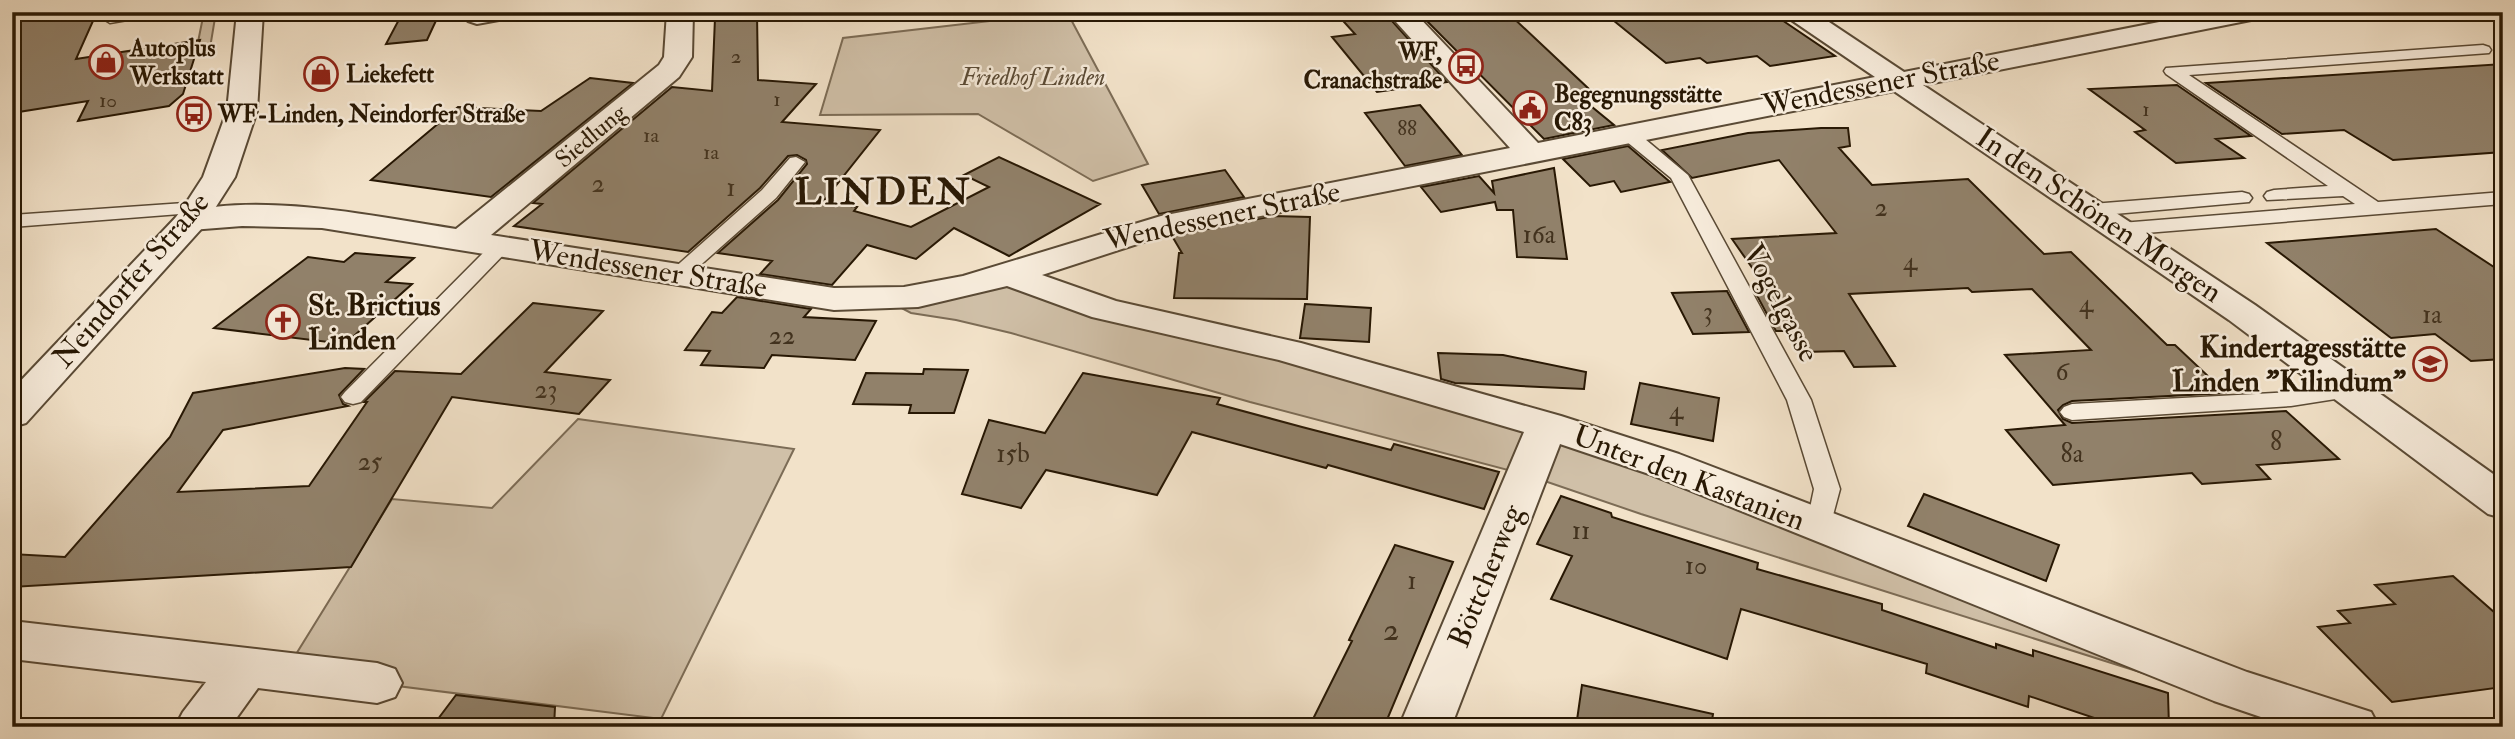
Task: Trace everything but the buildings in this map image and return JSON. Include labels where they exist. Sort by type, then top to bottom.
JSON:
[{"type":"street","name":"Neindorfer Straße","points":[[12,414],[195,214],[219,177],[242,111],[250,12]]},
{"type":"street","points":[[478,12],[477,16],[506,12]]},
{"type":"street","name":"Siedlung","points":[[465,239],[669,71],[678,57],[680,12]]},
{"type":"street","points":[[1400,12],[1530,152]]},
{"type":"street","name":"In den Schönen Morgen","points":[[1796,12],[2121,229],[2353,390],[2503,503]]},
{"type":"street","name":"Wendessener Straße","points":[[195,214],[322,218],[834,299],[886,300],[943,292],[1010,275],[1072,251],[1161,226],[2251,12]]},
{"type":"street","name":"Unter den Kastanien","points":[[1010,275],[1105,309],[1288,351],[1547,425],[1664,464],[2232,687],[2353,727]]},
{"type":"street","name":"Böttcherweg","points":[[1425,727],[1547,425]]},
{"type":"street","points":[[12,640],[377,683]]},
{"type":"street","points":[[201,727],[245,668]]},
{"type":"lane","points":[[110,18],[145,12]]},
{"type":"lane","points":[[2373,208],[2172,71],[2483,50]]},
{"type":"lane","name":"Vogelgasse","points":[[1627,133],[1679,175],[1799,400],[1827,489],[1819,527]]},
{"type":"lane","points":[[679,274],[769,194],[796,162]]},
{"type":"lane","points":[[2274,196],[2347,190]]},
{"type":"lane","points":[[2092,210],[2242,198]]},
{"type":"lane","points":[[2121,229],[2503,198]]},
{"type":"lane","points":[[12,221],[195,214]]},
{"type":"lane","points":[[353,397],[502,245]]},
{"type":"lane","points":[[2072,412],[2291,399],[2353,390]]},
{"type":"green space","points":[[204,12],[216,12],[209,54],[195,57]]},
{"type":"green space","name":"Friedhof Linden","points":[[1067,12],[1148,164],[1093,181],[978,114],[820,115],[843,38]]},
{"type":"green space","points":[[1010,275],[1547,425],[2232,687],[2146,674],[1641,514],[1527,475],[1250,402],[1011,333],[911,313],[886,300]]},
{"type":"green space","points":[[578,419],[794,449],[661,719],[285,672],[392,499],[492,508]]},
{"type":"place","name":"Autoplus Werkstatt","points":[[106,62]]},
{"type":"place","name":"WF, Cranachstraße","points":[[1466,66]]},
{"type":"place","name":"Liekefett","points":[[321,74]]},
{"type":"place","name":"Begegnungsstätte C83","points":[[1530,108]]},
{"type":"place","name":"WF-Linden, Neindorfer Straße","points":[[194,114]]},
{"type":"place","name":"St. Brictius Linden","points":[[283,322]]},
{"type":"place","name":"Kindertagesstätte Linden \"Kilindum\"","points":[[2430,364]]},
{"type":"district","name":"LINDEN","points":[[883,192]]}]
